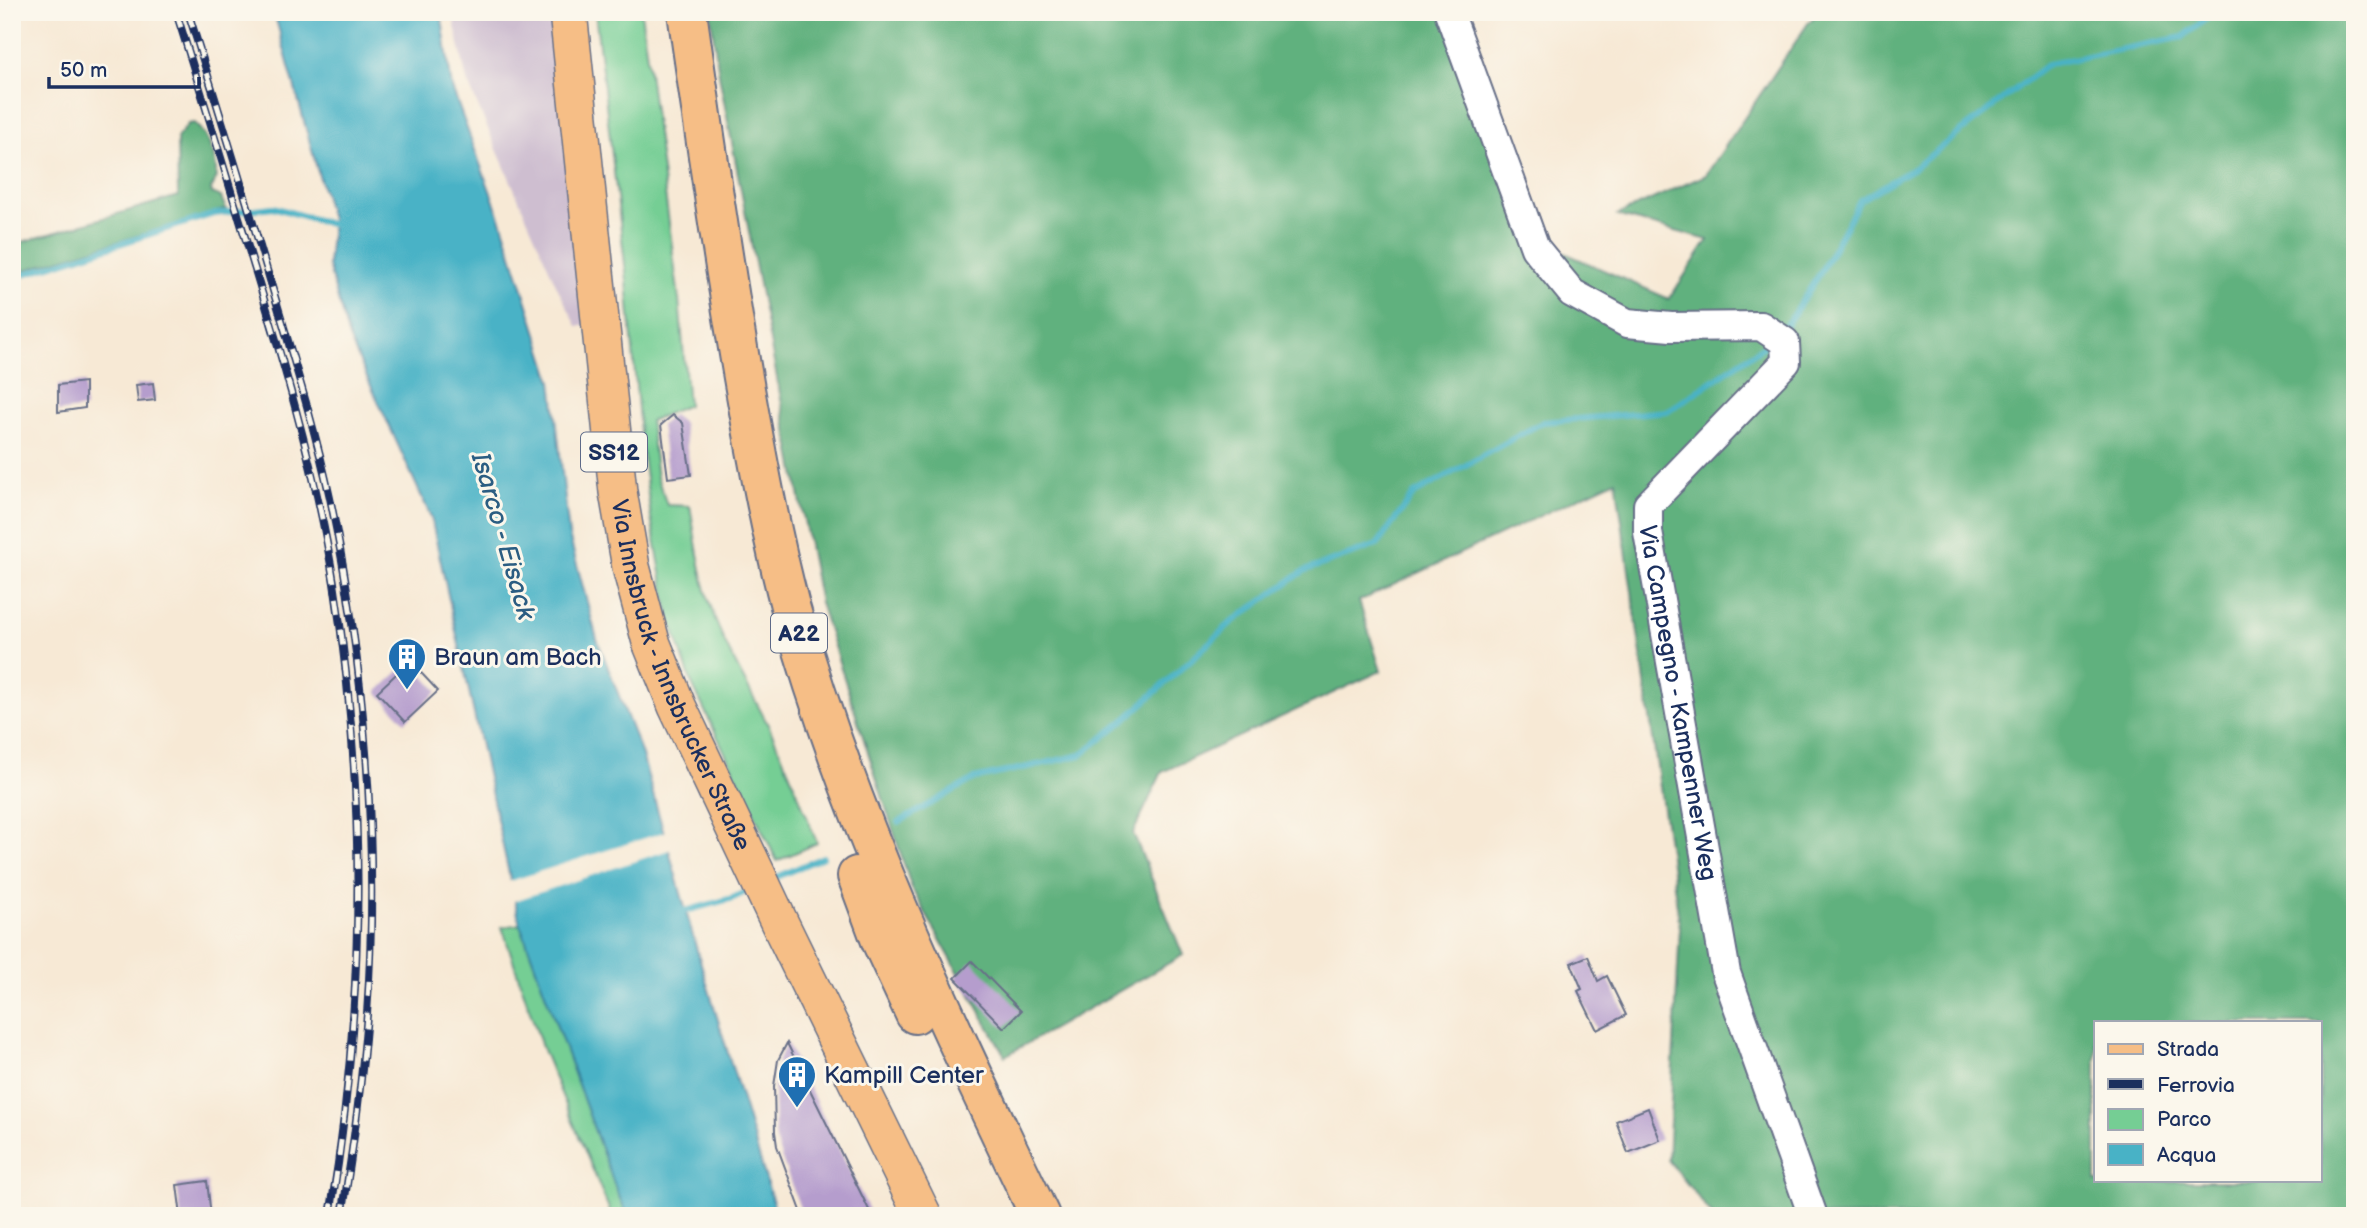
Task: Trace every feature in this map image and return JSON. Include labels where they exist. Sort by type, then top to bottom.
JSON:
[{"type":"highway","name":"A22","points":[[663,12],[701,263],[748,533],[809,744],[881,942],[1012,1216]]},
{"type":"highway","name":"A22","points":[[687,12],[730,300],[769,523],[791,607],[843,771],[905,928],[1041,1216]]},
{"type":"main road","name":"Via Innsbruck - Innsbrucker Straße","points":[[568,12],[618,492],[631,566],[651,642],[761,882],[923,1216]]},
{"type":"street","name":"Via Campegno - Kampenner Weg","points":[[1449,12],[1535,248],[1572,293],[1627,323],[1671,327],[1761,326],[1785,342],[1786,362],[1648,505],[1648,532],[1726,973],[1813,1216]]},
{"type":"shaded area","points":[[452,12],[554,12],[587,326],[577,326],[558,289],[467,81]]},
{"type":"green space","points":[[595,12],[641,12],[679,299],[688,405],[650,421],[657,477],[667,505],[690,506],[704,584],[717,625],[775,739],[817,843],[777,861],[692,684],[669,616],[651,518],[640,433],[627,281]]},
{"type":"green space","points":[[710,12],[1461,12],[1542,243],[1669,299],[1708,240],[1617,215],[1706,175],[1809,22],[1819,12],[2355,12],[2355,1216],[1713,1216],[1668,1160],[1680,927],[1616,480],[1359,601],[1381,671],[1162,772],[1133,833],[1183,955],[1005,1056],[912,889],[820,603],[719,75]]},
{"type":"green space","points":[[194,123],[205,136],[213,154],[216,173],[212,193],[221,197],[226,209],[12,274],[12,245],[178,196],[177,138],[188,124]]},
{"type":"green space","points":[[520,924],[628,1216],[612,1216],[543,1050],[502,927]]},
{"type":"water","name":"Isarco - Eisack","points":[[274,12],[441,12],[452,88],[502,223],[552,381],[569,535],[597,639],[642,755],[696,947],[777,1216],[628,1216],[617,1192],[520,924],[431,517],[349,338],[328,265],[332,223]]},
{"type":"pier","points":[[667,831],[672,849],[511,902],[507,882]]},
{"type":"building","points":[[85,382],[85,408],[58,412],[58,385]]},
{"type":"building","points":[[153,383],[155,400],[138,402],[136,385]]},
{"type":"building","points":[[673,415],[683,423],[691,475],[668,478],[661,425]]},
{"type":"building","name":"Braun am Bach","points":[[410,661],[438,691],[405,722],[377,692]]},
{"type":"building","points":[[1588,956],[1598,981],[1607,976],[1626,1015],[1597,1030],[1578,991],[1582,989],[1571,963]]},
{"type":"building","points":[[972,961],[1021,1011],[1004,1028],[955,978]]},
{"type":"building","name":"Kampill Center","points":[[787,1043],[872,1216],[803,1216],[777,1146],[775,1132],[774,1086],[778,1060]]},
{"type":"building","points":[[1648,1108],[1660,1140],[1628,1153],[1616,1121]]},
{"type":"building","points":[[207,1181],[211,1216],[181,1216],[177,1185]]},
{"type":"waterway","points":[[1783,330],[1819,275],[1860,200],[1914,168],[2048,64],[2183,37],[2215,12]]},
{"type":"waterway","points":[[12,278],[214,214],[273,207],[337,226]]},
{"type":"waterway","points":[[899,822],[974,779],[1081,755],[1128,717],[1232,622],[1304,571],[1377,545],[1414,494],[1543,422],[1668,411],[1770,342]]},
{"type":"waterway","points":[[770,880],[823,857]]},
{"type":"waterway","points":[[678,913],[733,898],[751,889]]},
{"type":"railway","points":[[176,12],[296,408],[326,539],[345,662],[352,741],[358,900],[350,1058],[330,1216]]},
{"type":"railway","points":[[188,12],[312,426],[330,498],[352,625],[370,820],[370,950],[363,1064],[342,1216]]},
{"type":"place","name":"Braun am Bach","points":[[407,691]]},
{"type":"place","name":"Kampill Center","points":[[797,1109]]}]
